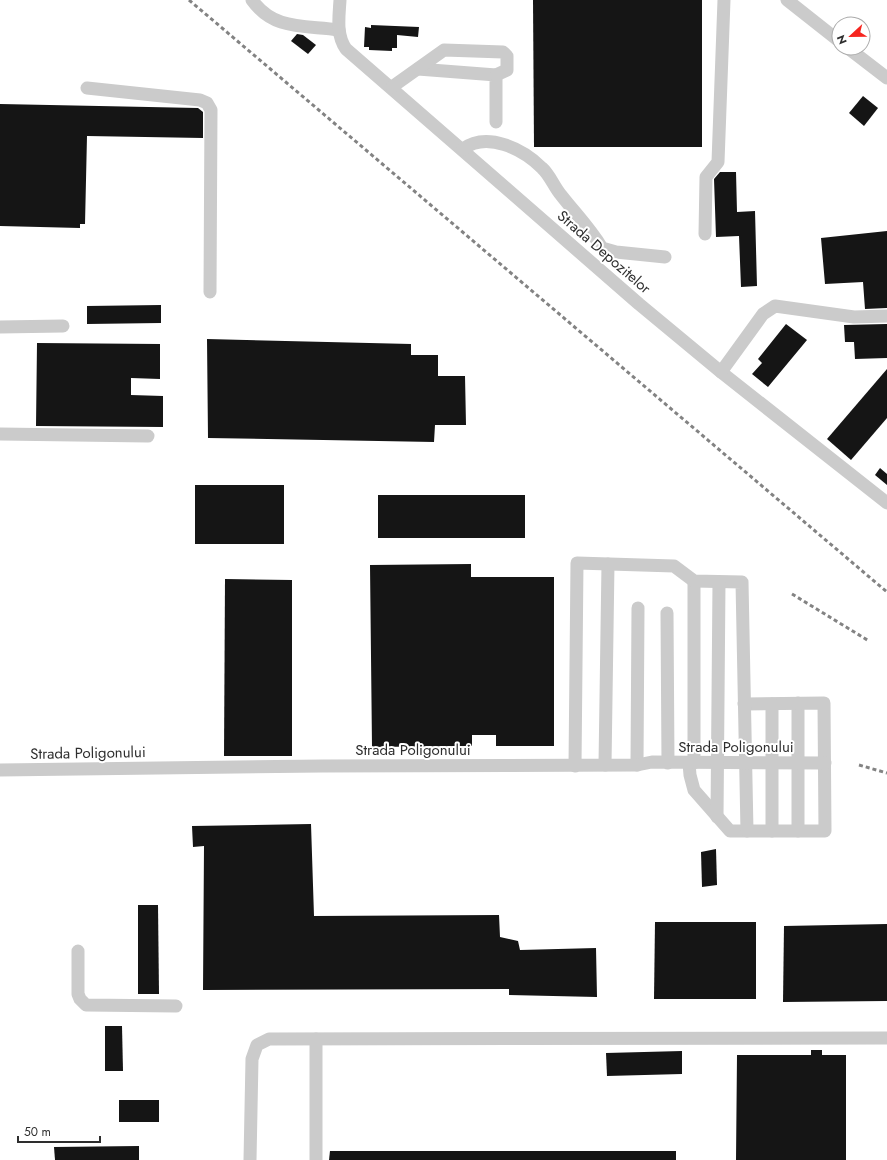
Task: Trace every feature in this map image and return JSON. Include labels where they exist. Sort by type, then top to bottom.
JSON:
[{"type":"street","points":[[252,0],[263,14],[280,22],[339,30]]},
{"type":"street","name":"Strada Depozitelor","points":[[340,0],[339,30],[342,43],[346,49],[392,87],[639,304],[721,372],[887,502]]},
{"type":"street","points":[[705,234],[706,177],[718,162],[724,0]]},
{"type":"street","points":[[787,0],[831,35]]},
{"type":"street","points":[[392,87],[444,50],[503,52],[507,56],[507,70],[496,75],[418,69]]},
{"type":"street","points":[[858,56],[887,78]]},
{"type":"street","points":[[496,75],[496,122]]},
{"type":"street","points":[[87,88],[200,100],[207,103],[211,110],[210,292]]},
{"type":"street","points":[[463,149],[478,142],[510,146],[543,168],[560,194],[592,231],[602,248],[616,252],[664,257]]},
{"type":"street","points":[[721,372],[763,314],[775,306],[854,316],[887,316]]},
{"type":"street","points":[[0,327],[64,326]]},
{"type":"street","points":[[0,434],[148,436]]},
{"type":"street","points":[[575,766],[577,563],[674,566],[694,581],[742,582],[747,831]]},
{"type":"street","points":[[605,766],[608,564]]},
{"type":"street","points":[[694,581],[692,763],[690,775],[694,790],[730,831],[825,831],[824,703],[744,704]]},
{"type":"street","points":[[718,817],[720,582]]},
{"type":"street","points":[[637,765],[638,608]]},
{"type":"street","points":[[667,613],[668,763]]},
{"type":"street","points":[[798,703],[798,831]]},
{"type":"street","points":[[772,704],[772,831]]},
{"type":"street","name":"Strada Poligonului","points":[[0,770],[322,766],[605,766],[637,765],[652,762],[825,763]]},
{"type":"street","points":[[78,951],[78,994],[86,1006],[176,1006]]},
{"type":"street","points":[[250,1160],[253,1051],[257,1045],[269,1039],[887,1038]]},
{"type":"street","points":[[316,1039],[316,1160]]},
{"type":"building","points":[[533,0],[702,0],[702,147],[534,147]]},
{"type":"building","points":[[371,25],[419,27],[418,37],[397,35],[397,48],[392,48],[392,51],[369,50],[369,47],[364,47],[365,27],[371,28]]},
{"type":"building","points":[[297,34],[303,35],[316,45],[308,54],[291,41]]},
{"type":"building","points":[[863,96],[878,108],[864,126],[849,113]]},
{"type":"building","points":[[0,104],[198,108],[203,112],[203,138],[87,136],[85,224],[80,224],[80,228],[0,226]]},
{"type":"building","points":[[720,172],[736,172],[737,212],[755,211],[757,286],[741,287],[739,236],[716,237],[714,179]]},
{"type":"building","points":[[887,231],[887,308],[865,309],[863,282],[825,284],[821,238]]},
{"type":"building","points":[[161,305],[161,323],[87,324],[87,306]]},
{"type":"building","points":[[786,324],[807,340],[768,387],[752,374],[762,363],[758,359]]},
{"type":"building","points":[[887,324],[887,358],[855,359],[854,342],[845,342],[844,325]]},
{"type":"building","points":[[207,339],[411,344],[411,355],[438,355],[438,376],[465,376],[466,425],[435,425],[434,442],[208,438]]},
{"type":"building","points":[[37,343],[160,344],[160,379],[131,378],[131,395],[163,396],[163,427],[36,426]]},
{"type":"building","points":[[887,369],[887,418],[851,460],[827,439]]},
{"type":"building","points":[[880,468],[887,474],[887,485],[875,475]]},
{"type":"building","points":[[195,485],[284,485],[284,544],[195,544]]},
{"type":"building","points":[[378,495],[525,495],[525,538],[378,538]]},
{"type":"building","points":[[471,564],[471,577],[554,577],[554,746],[496,746],[496,735],[472,735],[472,746],[372,747],[370,565]]},
{"type":"building","points":[[225,579],[292,580],[292,756],[224,756]]},
{"type":"building","points":[[311,824],[314,916],[499,915],[500,937],[518,941],[520,950],[596,948],[597,997],[509,995],[509,989],[203,990],[204,846],[193,847],[192,826]]},
{"type":"building","points":[[716,849],[717,885],[702,887],[701,852]]},
{"type":"building","points":[[138,905],[158,905],[159,994],[138,994]]},
{"type":"building","points":[[655,922],[756,922],[756,999],[654,999]]},
{"type":"building","points":[[887,924],[887,1001],[783,1002],[784,926]]},
{"type":"building","points":[[105,1026],[122,1026],[123,1071],[105,1071]]},
{"type":"building","points":[[811,1050],[822,1050],[822,1055],[846,1055],[846,1160],[736,1160],[737,1055],[811,1055]]},
{"type":"building","points":[[682,1051],[682,1074],[607,1076],[606,1053]]},
{"type":"building","points":[[119,1100],[159,1100],[159,1122],[119,1122]]},
{"type":"building","points":[[139,1146],[139,1160],[55,1160],[54,1147]]},
{"type":"building","points":[[330,1151],[676,1151],[676,1160],[329,1160]]},
{"type":"railway","points":[[189,0],[887,592]]},
{"type":"railway","points":[[792,594],[869,641]]},
{"type":"railway","points":[[859,765],[887,773]]}]
